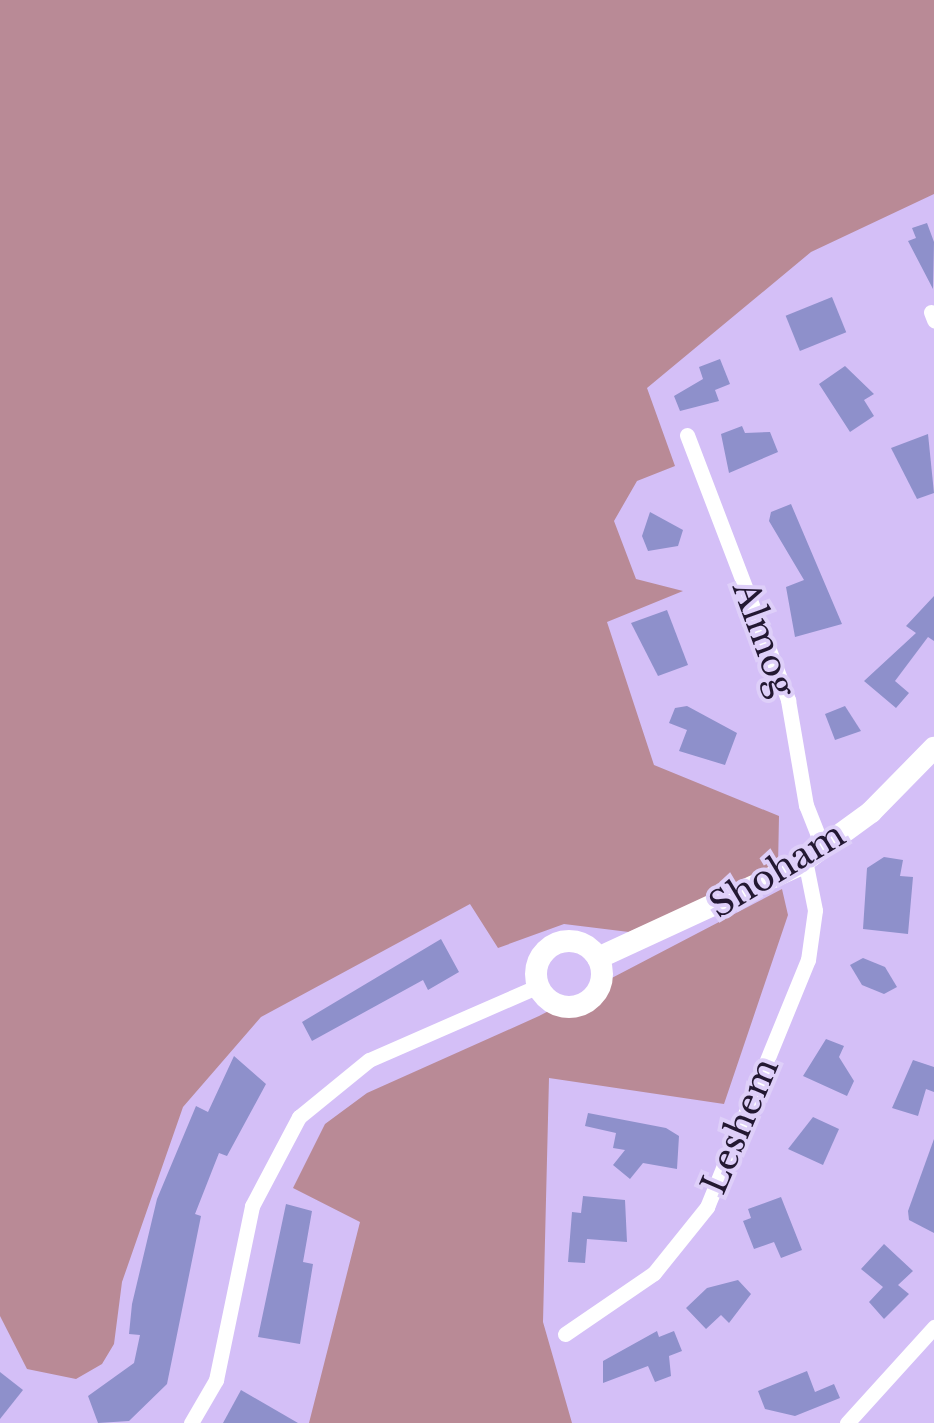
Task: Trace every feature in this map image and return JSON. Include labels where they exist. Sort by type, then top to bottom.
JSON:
[{"type":"street","name":"Almog","points":[[687,435],[788,700],[814,854]]},
{"type":"street","name":"Shoham","points":[[598,958],[719,908],[814,854],[934,748]]},
{"type":"street","name":"Leshem","points":[[564,1334],[654,1274],[707,1207],[808,960],[815,910],[814,854]]},
{"type":"street","points":[[575,941],[598,958],[601,983],[578,1006],[556,1005],[538,986],[538,959],[554,943],[575,941]]},
{"type":"street","points":[[191,1423],[216,1380],[252,1206],[299,1117],[356,1067],[538,986]]},
{"type":"street","points":[[847,1423],[934,1327]]},
{"type":"shaded area","points":[[0,0],[934,0],[934,194],[811,252],[647,388],[675,466],[637,481],[614,521],[636,579],[683,591],[607,622],[654,765],[779,816],[778,867],[629,932],[564,924],[498,948],[470,904],[261,1017],[183,1107],[122,1282],[114,1344],[102,1364],[76,1379],[27,1369],[0,1316]]},
{"type":"shaded area","points":[[782,889],[788,915],[724,1104],[549,1078],[543,1322],[572,1423],[309,1423],[360,1222],[293,1188],[325,1124],[367,1093],[539,1016]]},
{"type":"building","points":[[927,223],[934,242],[933,289],[908,241],[916,238],[912,228]]},
{"type":"building","points":[[832,297],[846,332],[800,351],[786,316]]},
{"type":"building","points":[[720,359],[730,384],[715,390],[719,401],[680,411],[674,396],[703,379],[699,367]]},
{"type":"building","points":[[845,366],[874,394],[864,400],[874,416],[850,432],[819,384]]},
{"type":"building","points":[[742,426],[745,433],[770,432],[778,452],[729,473],[721,434]]},
{"type":"building","points":[[928,434],[934,493],[917,499],[891,448]]},
{"type":"building","points":[[791,504],[842,624],[795,637],[786,587],[804,580],[769,521],[771,512]]},
{"type":"building","points":[[650,512],[683,530],[678,546],[648,551],[642,536]]},
{"type":"building","points":[[934,596],[934,641],[928,637],[895,681],[909,693],[896,708],[864,681],[916,633],[906,626]]},
{"type":"building","points":[[667,610],[688,665],[658,676],[631,623]]},
{"type":"building","points":[[687,706],[737,733],[725,765],[679,751],[687,730],[669,723],[675,708]]},
{"type":"building","points":[[845,706],[861,731],[835,740],[825,714]]},
{"type":"building","points":[[884,857],[903,860],[900,876],[913,877],[908,934],[863,929],[867,868]]},
{"type":"building","points":[[441,939],[459,972],[428,990],[423,980],[312,1041],[302,1022]]},
{"type":"building","points":[[863,958],[885,967],[897,987],[884,994],[862,985],[850,965]]},
{"type":"building","points":[[826,1039],[844,1046],[839,1057],[854,1081],[847,1096],[803,1076]]},
{"type":"building","points":[[234,1056],[266,1084],[227,1156],[219,1153],[195,1214],[201,1216],[167,1384],[129,1421],[98,1423],[88,1396],[134,1363],[140,1335],[129,1334],[132,1304],[157,1199],[196,1106],[208,1112]]},
{"type":"building","points":[[913,1060],[934,1067],[934,1092],[926,1089],[918,1116],[892,1108]]},
{"type":"building","points":[[588,1113],[666,1128],[679,1136],[677,1169],[643,1163],[630,1179],[613,1165],[625,1150],[613,1148],[616,1133],[585,1126]]},
{"type":"building","points":[[813,1117],[839,1129],[823,1165],[788,1149]]},
{"type":"building","points":[[934,1139],[934,1233],[909,1220],[908,1211]]},
{"type":"building","points":[[583,1196],[625,1200],[627,1242],[587,1239],[585,1263],[568,1262],[572,1212],[581,1213]]},
{"type":"building","points":[[781,1197],[802,1250],[781,1258],[774,1242],[754,1249],[743,1221],[751,1218],[748,1209]]},
{"type":"building","points":[[286,1204],[312,1211],[303,1262],[313,1264],[300,1344],[258,1337]]},
{"type":"building","points":[[884,1244],[913,1271],[898,1285],[909,1294],[884,1319],[869,1302],[883,1287],[861,1269]]},
{"type":"building","points":[[738,1280],[751,1294],[729,1323],[721,1315],[706,1329],[686,1308],[707,1288]]},
{"type":"building","points":[[657,1331],[659,1337],[674,1331],[682,1351],[669,1356],[671,1376],[655,1382],[648,1366],[603,1383],[603,1361]]},
{"type":"building","points":[[807,1371],[815,1392],[834,1384],[840,1398],[795,1416],[765,1409],[758,1391]]},
{"type":"building","points":[[0,1372],[23,1390],[0,1419]]},
{"type":"building","points":[[241,1390],[298,1423],[223,1423]]}]
